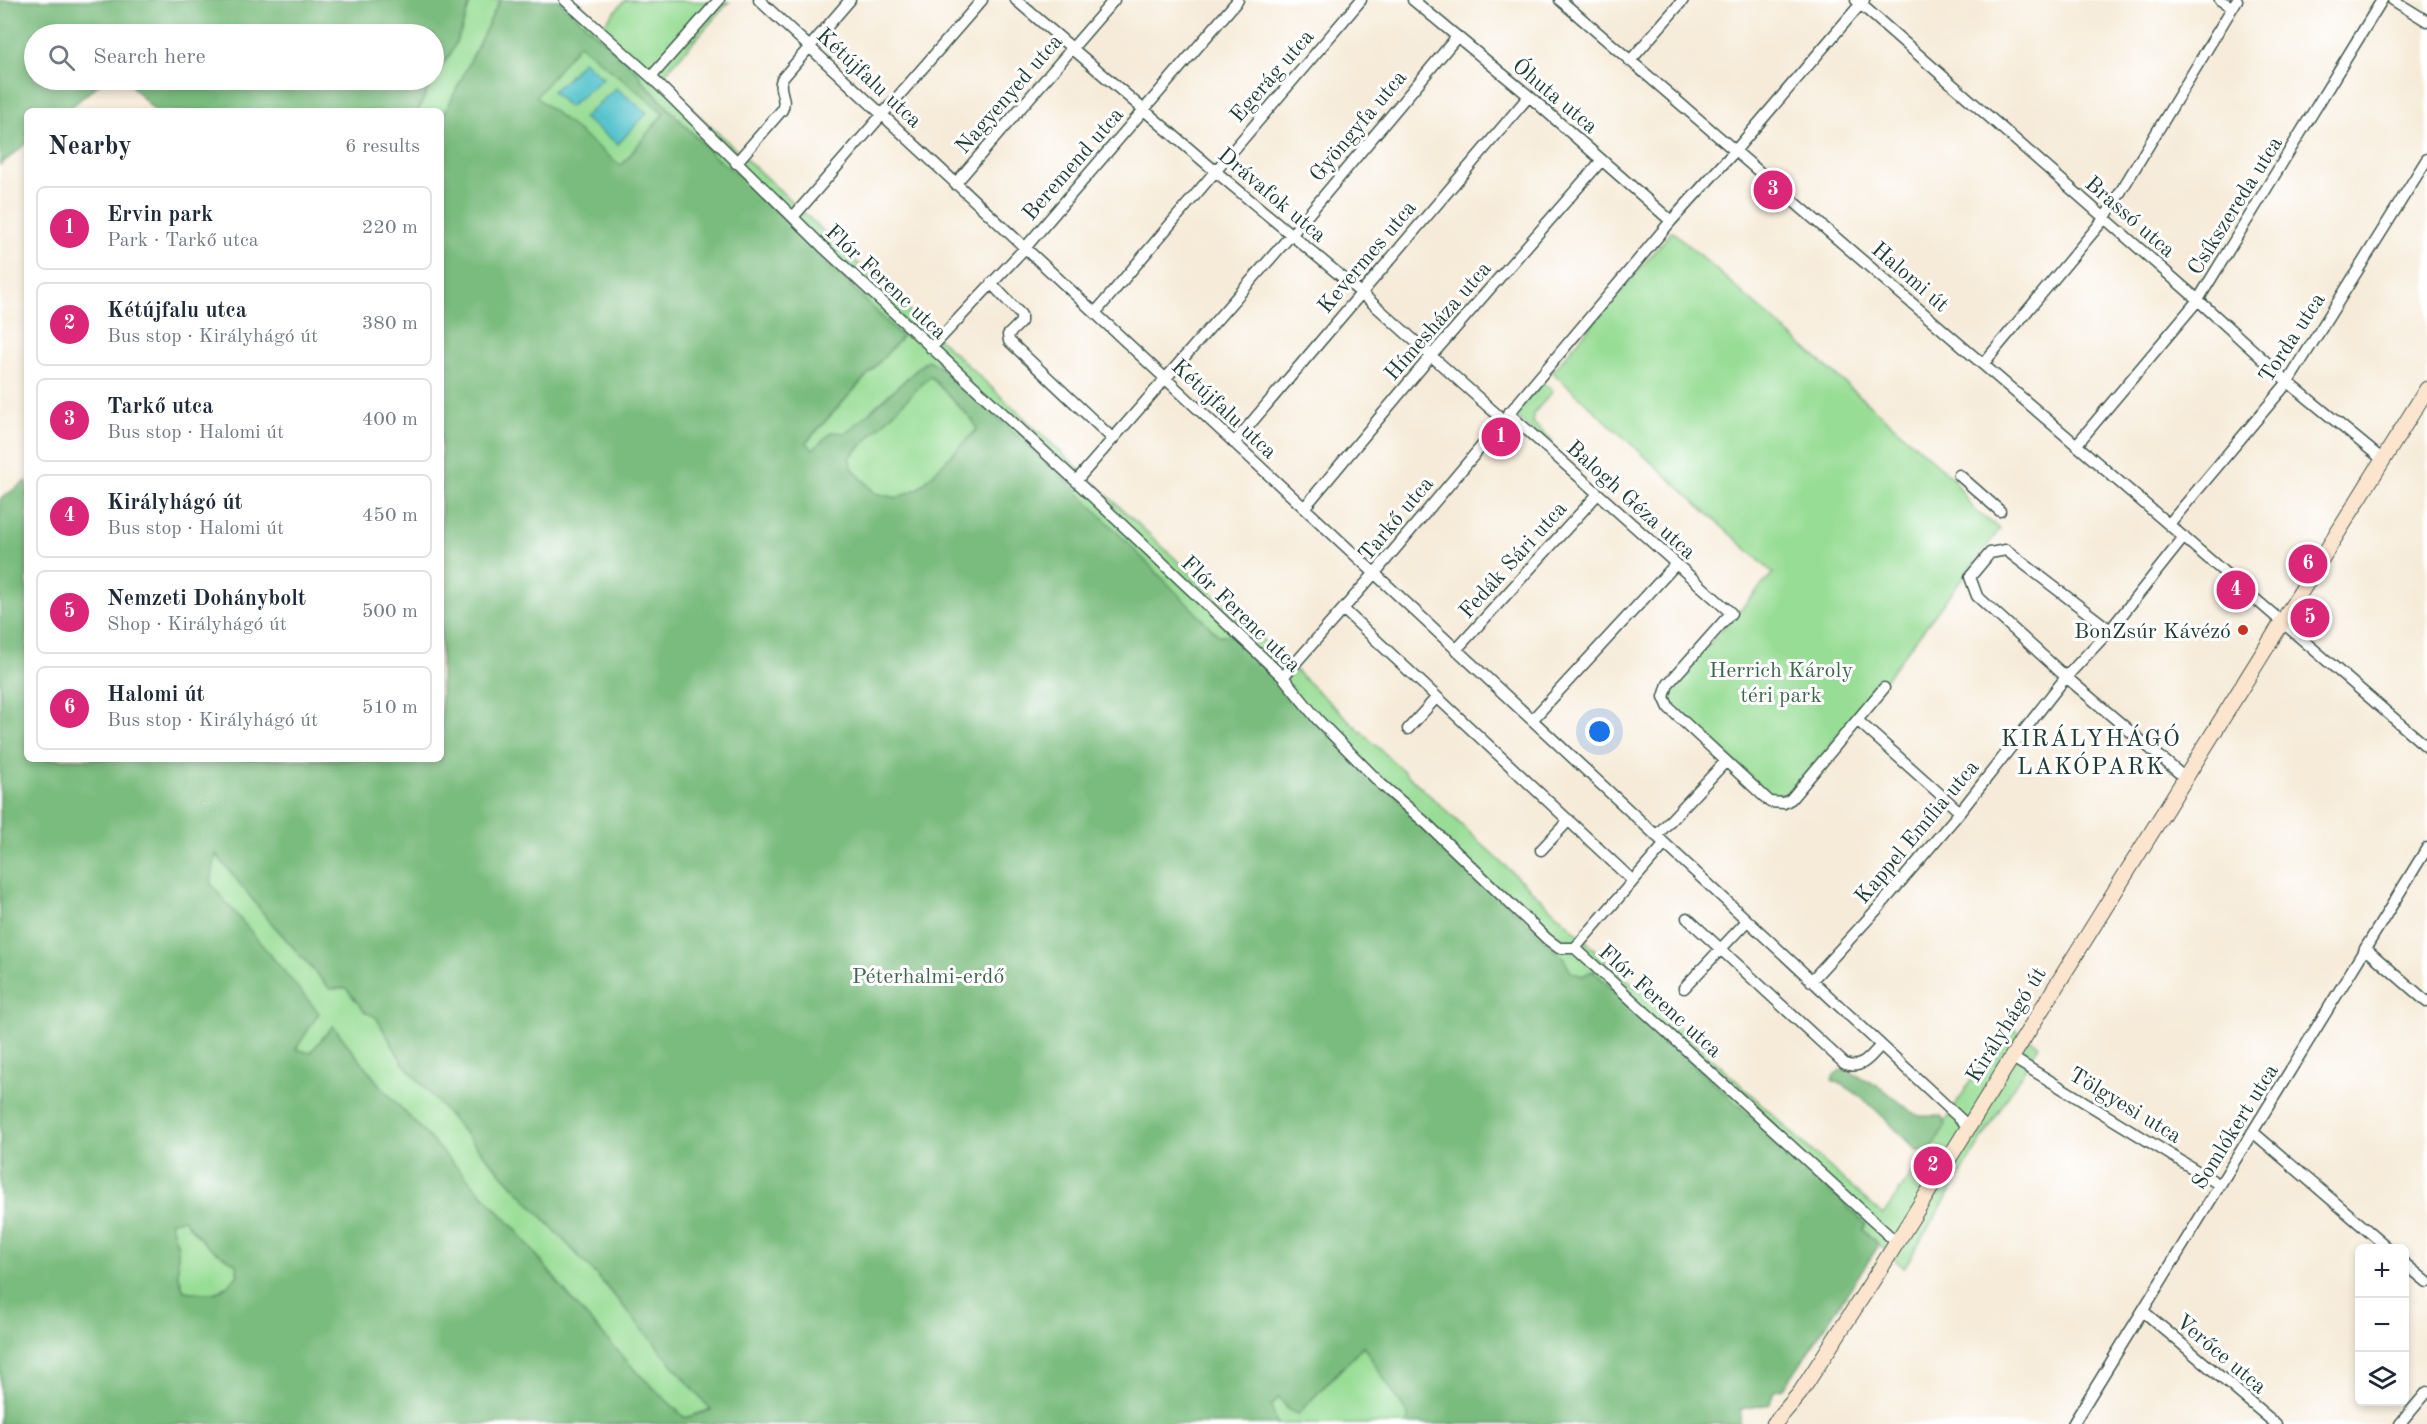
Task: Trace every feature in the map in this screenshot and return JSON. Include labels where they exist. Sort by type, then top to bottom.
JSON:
[{"type":"street","name":"Flór Ferenc utca","points":[[565,0],[651,77],[736,163],[1283,677],[1318,720],[1382,785],[1546,939],[1558,948],[1575,948],[1896,1242]]},
{"type":"street","name":"Kétújfalu utca","points":[[759,0],[1968,1126]]},
{"type":"street","points":[[736,163],[782,110],[785,100],[780,89],[781,82],[850,0]]},
{"type":"street","points":[[793,217],[982,0]]},
{"type":"street","name":"Drávafok utca","points":[[1016,0],[1360,292],[1431,356],[1505,416]]},
{"type":"street","name":"Nagyenyed utca","points":[[956,183],[1114,0]]},
{"type":"street","name":"Beremend utca","points":[[931,348],[1025,248],[1238,0]]},
{"type":"street","name":"Egerág utca","points":[[1095,313],[1361,0]]},
{"type":"street","name":"Óhuta utca","points":[[1413,0],[1456,38],[1529,96],[1671,221]]},
{"type":"street","name":"Halomi út","points":[[1560,0],[2427,747]]},
{"type":"street","points":[[1629,61],[1683,0]]},
{"type":"street","points":[[1983,364],[2104,219],[2234,4],[2220,0]]},
{"type":"street","name":"Csíkszereda utca","points":[[2077,444],[2198,300],[2382,0]]},
{"type":"street","points":[[2393,0],[2427,21]]},
{"type":"street","points":[[651,77],[717,1]]},
{"type":"street","name":"Brassó utca","points":[[1860,1],[2288,382],[2383,460]]},
{"type":"street","name":"Tarkő utca","points":[[1283,677],[1374,574],[1505,416],[1671,221],[1735,151],[1860,1]]},
{"type":"street","name":"Gyöngyfa utca","points":[[1076,481],[1291,235],[1456,38]]},
{"type":"street","name":"Kevermes utca","points":[[1234,443],[1360,292],[1529,96]]},
{"type":"street","name":"Torda utca","points":[[2169,524],[2288,382],[2427,159]]},
{"type":"street","name":"Hímesháza utca","points":[[1304,508],[1431,356],[1602,160]]},
{"type":"street","points":[[992,283],[1021,315],[1021,321],[1008,335],[1009,341],[1113,440]]},
{"type":"street","name":"Királyhágó út","points":[[1774,1424],[1790,1406],[1896,1242],[2427,389]]},
{"type":"street","name":"Balogh Géza utca","points":[[1505,416],[1731,614],[1668,684],[1664,697],[1669,708],[1726,761]]},
{"type":"street","points":[[1959,475],[2000,511]]},
{"type":"street","name":"Fedák Sári utca","points":[[1456,650],[1597,495]]},
{"type":"street","name":"Kappel Emília utca","points":[[1812,981],[1960,812],[2067,677],[2110,630],[2184,537]]},
{"type":"street","points":[[2110,630],[2006,550],[1990,554],[1970,577],[1977,596],[2185,778]]},
{"type":"street","points":[[1532,720],[1676,566]]},
{"type":"street","points":[[1343,609],[1632,880]]},
{"type":"street","points":[[1656,836],[1726,761],[1770,802],[1784,803],[1791,799],[1884,688]]},
{"type":"street","points":[[1408,729],[1437,697]]},
{"type":"street","points":[[1857,720],[1960,812]]},
{"type":"street","points":[[1540,850],[1569,820]]},
{"type":"street","points":[[1575,948],[1665,844]]},
{"type":"street","name":"Somlókert utca","points":[[2073,1424],[2254,1133],[2427,848]]},
{"type":"street","points":[[1687,918],[1845,1064],[1853,1067],[1861,1065],[1881,1045]]},
{"type":"street","points":[[1684,988],[1747,921]]},
{"type":"street","points":[[2366,949],[2427,1002]]},
{"type":"street","name":"Tölgyesi utca","points":[[2011,1057],[2220,1185]]},
{"type":"street","points":[[2254,1133],[2383,1244]]},
{"type":"street","points":[[2409,1267],[2427,1282]]},
{"type":"street","name":"Verőce utca","points":[[2143,1311],[2276,1424]]},
{"type":"street","points":[[2400,1424],[2427,1392]]},
{"type":"street","name":"Királyhágó út","points":[[1786,1424],[1790,1406]]},
{"type":"green space","points":[[0,0],[471,0],[461,31],[444,63],[444,24],[24,24],[24,90],[92,90],[70,108],[24,108],[24,145],[0,165]]},
{"type":"green space","points":[[471,0],[500,0],[444,115],[444,108],[419,108],[428,90],[444,90],[444,63],[461,31]]},
{"type":"green space","name":"Péterhalmi-erdő","points":[[500,0],[558,0],[638,72],[641,80],[717,159],[744,179],[902,337],[806,442],[813,449],[832,432],[846,433],[928,360],[945,370],[1065,479],[1218,635],[1231,635],[1563,958],[1571,972],[1582,976],[1593,971],[1866,1224],[1863,1230],[1879,1245],[1784,1388],[1774,1390],[1770,1404],[1741,1409],[1740,1424],[1408,1424],[1408,1415],[1363,1346],[1298,1414],[1288,1410],[1279,1397],[1271,1406],[1277,1424],[0,1424],[0,499],[24,483],[24,762],[444,762],[444,115]],"holes":[[[579,44],[664,113],[621,166],[536,97]],[[930,376],[973,421],[977,429],[919,488],[897,498],[875,493],[853,469],[849,458]],[[216,854],[268,919],[330,989],[346,988],[365,1012],[376,1017],[403,1063],[478,1148],[601,1280],[711,1410],[685,1418],[636,1371],[575,1304],[518,1232],[382,1088],[333,1026],[310,1053],[296,1049],[319,1013],[211,884]],[[183,1219],[207,1246],[236,1264],[238,1275],[225,1288],[214,1293],[184,1291],[178,1274],[178,1247],[170,1221]]]},
{"type":"green space","points":[[558,0],[576,0],[603,25],[625,0],[729,2],[660,79],[1883,1215],[1924,1156],[2006,1024],[2039,1045],[1904,1268],[1862,1229],[1866,1224],[1593,971],[1582,976],[1571,972],[1563,958],[1231,636],[1218,635],[927,360],[846,433],[832,432],[813,450],[806,443],[902,337],[744,179],[717,159],[641,79],[638,72]]},
{"type":"green space","points":[[579,44],[664,113],[621,166],[535,97]]},
{"type":"green space","points":[[135,90],[427,90],[419,108],[152,108]]},
{"type":"green space","name":"Herrich Károly téri park","points":[[1672,231],[1953,478],[1974,510],[2000,529],[1892,671],[1789,795],[1780,799],[1771,796],[1669,701],[1670,688],[1773,573],[1552,372]]},
{"type":"green space","points":[[930,376],[973,421],[977,430],[919,488],[897,498],[875,493],[853,469],[849,458]]},
{"type":"green space","points":[[1539,380],[1553,391],[1533,414],[1533,423],[1552,440],[1547,444],[1511,413]]},
{"type":"green space","points":[[1508,417],[1534,440],[1531,444],[1520,434],[1514,435],[1499,452],[1487,441]]},
{"type":"green space","points":[[216,853],[268,919],[330,989],[346,988],[365,1012],[376,1017],[403,1063],[478,1148],[601,1280],[711,1409],[685,1418],[636,1371],[575,1304],[518,1232],[382,1088],[333,1026],[310,1053],[295,1049],[210,884]]},
{"type":"green space","points":[[1841,1070],[1847,1070],[1883,1089],[1919,1116],[1941,1116],[1946,1125],[1929,1151],[1917,1151],[1866,1101],[1844,1085],[1832,1080],[1834,1075]]},
{"type":"green space","points":[[184,1219],[201,1239],[236,1264],[238,1275],[225,1288],[214,1293],[184,1291],[178,1274],[178,1247],[170,1221]]},
{"type":"green space","points":[[1364,1346],[1409,1415],[1408,1424],[1277,1424],[1271,1406],[1279,1396],[1298,1413]]},
{"type":"water","points":[[583,61],[603,78],[569,107],[552,91],[567,79]]},
{"type":"water","points":[[616,88],[647,113],[618,144],[583,118]]},
{"type":"place","name":"Tarkő utca","points":[[1773,190]]},
{"type":"place","name":"Ervin park","points":[[1501,437]]},
{"type":"place","name":"Halomi út","points":[[2308,564]]},
{"type":"place","name":"Királyhágó út","points":[[2236,590]]},
{"type":"place","name":"Nemzeti Dohánybolt","points":[[2310,618]]},
{"type":"place","name":"BonZsúr Kávézó","points":[[2243,630]]},
{"type":"place","name":"Kétújfalu utca","points":[[1933,1166]]},
{"type":"district","name":"KIRÁLYHÁGÓ LAKÓPARK","points":[[2091,752]]}]
